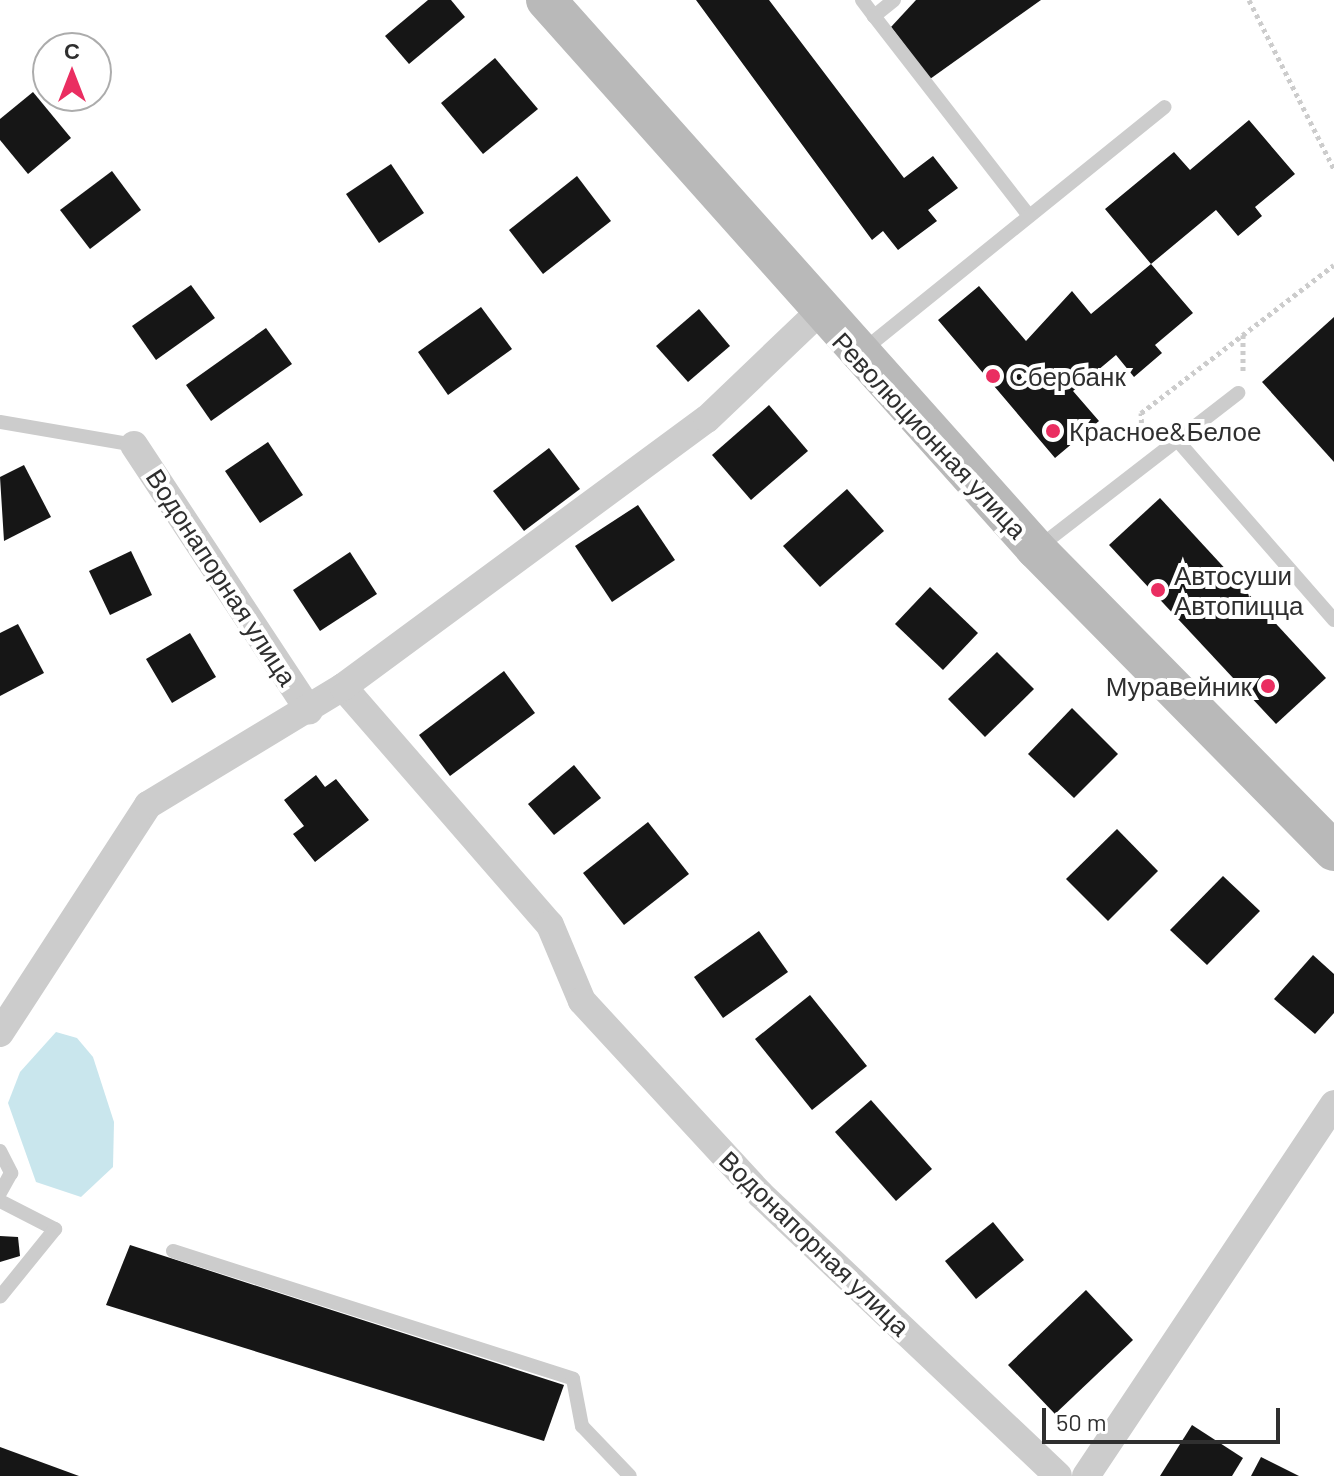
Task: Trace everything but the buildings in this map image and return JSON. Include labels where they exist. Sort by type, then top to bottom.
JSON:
[{"type":"main road","name":"Революционная улица","points":[[546,0],[818,313],[1036,549],[1334,851]]},
{"type":"street","points":[[0,1033],[148,805],[343,687],[707,419],[818,313]]},
{"type":"street","name":"Водонапорная улица","points":[[134,445],[309,710]]},
{"type":"street","name":"Водонапорная улица","points":[[343,687],[550,925],[582,1001],[760,1194],[1058,1476]]},
{"type":"street","points":[[1086,1476],[1334,1104]]},
{"type":"lane","points":[[862,0],[1029,216]]},
{"type":"lane","points":[[874,16],[894,0]]},
{"type":"lane","points":[[858,354],[1165,107]]},
{"type":"lane","points":[[1036,549],[1238,393]]},
{"type":"lane","points":[[0,422],[134,445]]},
{"type":"lane","points":[[1177,440],[1334,620]]},
{"type":"lane","points":[[0,1151],[11,1173],[0,1193]]},
{"type":"lane","points":[[0,1201],[55,1229],[0,1297]]},
{"type":"lane","points":[[173,1251],[573,1379],[582,1426],[630,1476]]},
{"type":"path","points":[[1249,0],[1334,169]]},
{"type":"path","points":[[1154,458],[1138,432],[1141,413],[1334,265]]},
{"type":"path","points":[[1238,393],[1248,351],[1243,335]]},
{"type":"water","points":[[56,1032],[77,1038],[93,1057],[114,1122],[113,1167],[81,1197],[36,1182],[8,1103],[20,1072]]},
{"type":"place","name":"Сбербанк","points":[[993,376]]},
{"type":"place","name":"Красное&Белое","points":[[1053,431]]},
{"type":"place","name":"Автосуши Автопицца","points":[[1158,590]]},
{"type":"place","name":"Муравейник","points":[[1268,686]]}]
